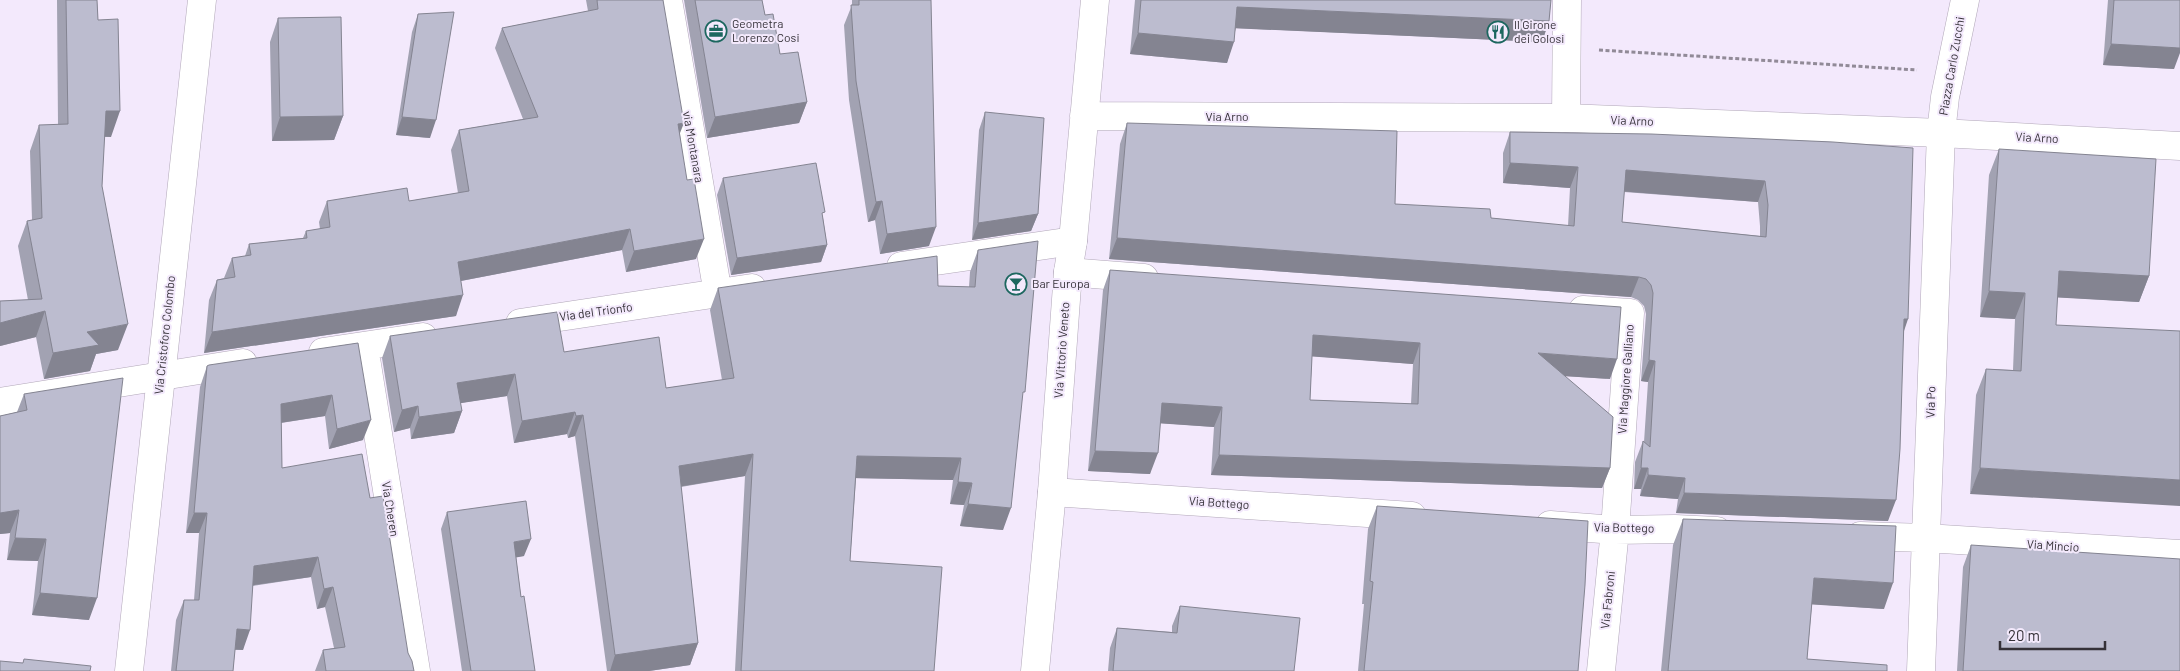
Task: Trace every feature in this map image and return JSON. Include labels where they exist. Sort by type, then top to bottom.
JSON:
[{"type":"street","name":"Via Cristoforo Colombo","points":[[129,671],[202,0]]},
{"type":"street","name":"via Montanara","points":[[668,0],[718,294]]},
{"type":"street","name":"Via Vittorio Veneto","points":[[1035,671],[1052,492],[1068,272],[1073,241],[1095,0]]},
{"type":"street","points":[[1566,118],[1567,0]]},
{"type":"street","name":"Piazza Carlo Zucchi","points":[[1941,133],[1950,72],[1965,0]]},
{"type":"street","name":"Via Arno","points":[[1084,116],[1566,118],[1941,133],[2180,146]]},
{"type":"street","name":"Via Po","points":[[1921,671],[1941,133]]},
{"type":"street","points":[[878,270],[1073,241]]},
{"type":"street","points":[[1068,272],[1166,279]]},
{"type":"street","name":"Via del Trionfo","points":[[492,327],[781,284]]},
{"type":"street","name":"Via Maggiore Galliano","points":[[1561,308],[1630,313],[1616,530]]},
{"type":"street","points":[[296,356],[452,333]]},
{"type":"street","name":"Via Cheren","points":[[364,346],[416,671]]},
{"type":"street","points":[[0,402],[160,375],[267,360]]},
{"type":"street","name":"Via Bottego","points":[[1052,492],[1438,518]]},
{"type":"street","name":"Via Bottego","points":[[1526,524],[1616,530],[1675,529],[1742,532]]},
{"type":"street","name":"Via Fabroni","points":[[1602,671],[1616,530]]},
{"type":"street","points":[[1839,535],[1926,538]]},
{"type":"street","name":"Via Mincio","points":[[1926,538],[2180,554]]},
{"type":"path","points":[[1566,48],[1950,72]]},
{"type":"building","points":[[66,0],[97,0],[98,20],[118,19],[120,111],[106,111],[102,186],[128,324],[87,332],[99,345],[53,353],[45,311],[0,323],[0,301],[42,299],[27,221],[42,218],[39,125],[68,124]]},
{"type":"building","points":[[597,0],[663,0],[684,123],[678,124],[687,180],[694,179],[704,239],[634,251],[630,229],[458,262],[463,295],[212,332],[217,280],[235,277],[232,258],[251,255],[249,244],[307,238],[306,231],[330,227],[327,201],[407,188],[409,201],[469,191],[459,130],[538,117],[502,28],[598,9]]},
{"type":"building","points":[[695,0],[762,0],[765,15],[773,14],[780,54],[798,52],[807,102],[715,117]]},
{"type":"building","points":[[859,0],[931,0],[936,227],[887,234],[882,201],[876,202],[856,81],[851,5],[859,5]]},
{"type":"building","points":[[1141,0],[1551,0],[1549,21],[1237,7],[1234,42],[1138,33]]},
{"type":"building","points":[[2114,0],[2180,0],[2180,48],[2111,44]]},
{"type":"building","points":[[454,12],[436,120],[402,117],[418,14]]},
{"type":"building","points":[[341,17],[343,116],[280,117],[278,18]]},
{"type":"building","points":[[985,112],[1044,118],[1038,214],[978,223]]},
{"type":"building","points":[[1127,123],[1397,131],[1395,204],[1490,209],[1491,218],[1574,226],[1578,167],[1510,163],[1510,132],[1651,134],[1833,142],[1913,148],[1908,319],[1904,319],[1900,449],[1896,500],[1684,493],[1685,478],[1648,475],[1648,468],[1641,468],[1643,441],[1650,447],[1655,361],[1649,360],[1653,293],[1651,285],[1646,279],[1117,238]],"holes":[[[1626,170],[1765,181],[1768,205],[1766,237],[1622,222]]]},
{"type":"building","points":[[1999,149],[2156,159],[2149,276],[2059,271],[2056,325],[2180,331],[2180,480],[1980,468],[1986,369],[2021,371],[2025,293],[1989,291]]},
{"type":"building","points":[[816,163],[825,212],[822,213],[827,245],[737,258],[723,178]]},
{"type":"building","points":[[1038,241],[1025,392],[1023,392],[1011,508],[968,504],[972,483],[958,482],[961,458],[857,456],[850,561],[942,567],[934,671],[741,671],[753,454],[679,466],[698,643],[615,655],[583,415],[576,416],[575,412],[522,421],[515,374],[457,383],[462,411],[419,417],[418,406],[402,410],[390,336],[557,312],[564,352],[659,337],[666,388],[734,378],[718,288],[937,256],[938,286],[975,287],[978,250]]},
{"type":"building","points":[[1110,270],[1621,307],[1617,359],[1538,353],[1613,417],[1610,468],[1219,455],[1222,407],[1162,403],[1158,453],[1095,451]],"holes":[[[1313,335],[1420,343],[1418,404],[1310,400]]]},
{"type":"building","points":[[358,343],[371,420],[337,429],[332,395],[281,404],[282,468],[362,454],[370,498],[383,496],[408,653],[414,671],[326,671],[323,650],[345,647],[333,587],[324,589],[318,557],[254,566],[250,630],[237,629],[233,671],[176,671],[184,600],[199,600],[207,513],[194,513],[207,366]]},
{"type":"building","points":[[123,378],[97,598],[40,593],[46,539],[15,538],[19,510],[0,513],[0,416],[27,410],[24,394]]},
{"type":"building","points":[[526,501],[531,539],[514,542],[521,597],[524,596],[535,671],[471,671],[447,512]]},
{"type":"building","points":[[1377,506],[1588,521],[1578,671],[1364,671],[1373,582],[1370,581]]},
{"type":"building","points":[[1683,519],[1896,526],[1893,583],[1814,578],[1807,659],[1887,665],[1887,671],[1668,671]]},
{"type":"building","points":[[1971,545],[2180,559],[2180,671],[1963,671]]},
{"type":"building","points":[[1180,606],[1300,618],[1294,671],[1113,671],[1117,628],[1177,633]]},
{"type":"building","points":[[24,659],[91,666],[90,671],[0,671],[0,661],[23,663]]},
{"type":"place","name":"Geometra Lorenzo Cosi","points":[[716,31]]},
{"type":"place","name":"Il Girone dei Golosi","points":[[1498,32]]},
{"type":"place","name":"Bar Europa","points":[[1016,284]]}]
